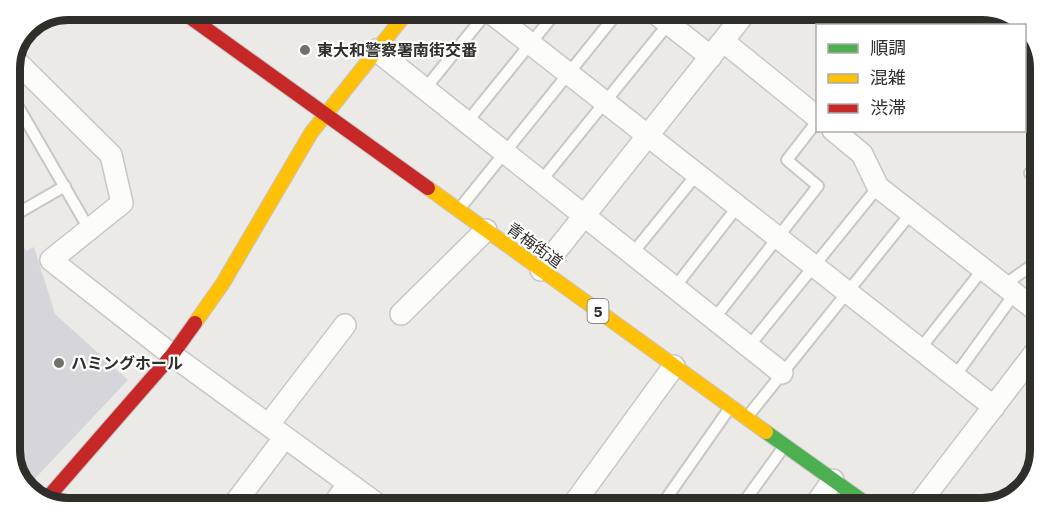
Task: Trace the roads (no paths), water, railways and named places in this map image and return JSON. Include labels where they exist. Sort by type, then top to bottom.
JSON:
[{"type":"main road","name":"青梅街道","points":[[194,20],[858,498]]},
{"type":"main road","points":[[50,494],[172,355],[223,283],[311,133],[401,20]]},
{"type":"street","points":[[500,20],[994,407]]},
{"type":"street","points":[[666,20],[717,49],[816,118]]},
{"type":"street","points":[[541,270],[740,20]]},
{"type":"street","points":[[376,51],[782,373]]},
{"type":"street","points":[[20,65],[111,155],[122,203],[51,260],[172,355],[368,498]]},
{"type":"street","points":[[835,132],[862,154],[878,187],[1030,305]]},
{"type":"street","points":[[401,314],[486,230]]},
{"type":"street","points":[[238,498],[277,430],[345,325]]},
{"type":"street","points":[[924,498],[1030,359]]},
{"type":"street","points":[[579,498],[675,366]]},
{"type":"street","points":[[820,498],[833,480]]},
{"type":"street","points":[[338,498],[348,484]]},
{"type":"lane","points":[[424,89],[482,20]]},
{"type":"lane","points":[[467,122],[550,20]]},
{"type":"lane","points":[[458,210],[612,20]]},
{"type":"lane","points":[[541,181],[605,102],[661,20]]},
{"type":"lane","points":[[20,110],[89,229]]},
{"type":"lane","points":[[714,318],[818,186],[787,160],[816,122]]},
{"type":"lane","points":[[632,254],[697,174]]},
{"type":"lane","points":[[20,212],[64,186]]},
{"type":"lane","points":[[749,346],[878,187]]},
{"type":"lane","points":[[675,287],[738,207]]},
{"type":"lane","points":[[747,418],[911,213]]},
{"type":"lane","points":[[920,349],[983,268]]},
{"type":"lane","points":[[955,376],[1010,289],[1030,269]]},
{"type":"lane","points":[[667,498],[731,406]]},
{"type":"lane","points":[[747,498],[785,445]]},
{"type":"place","name":"東大和警察署南街交番","points":[[305,50]]},
{"type":"place","name":"ハミングホール","points":[[59,363]]}]
